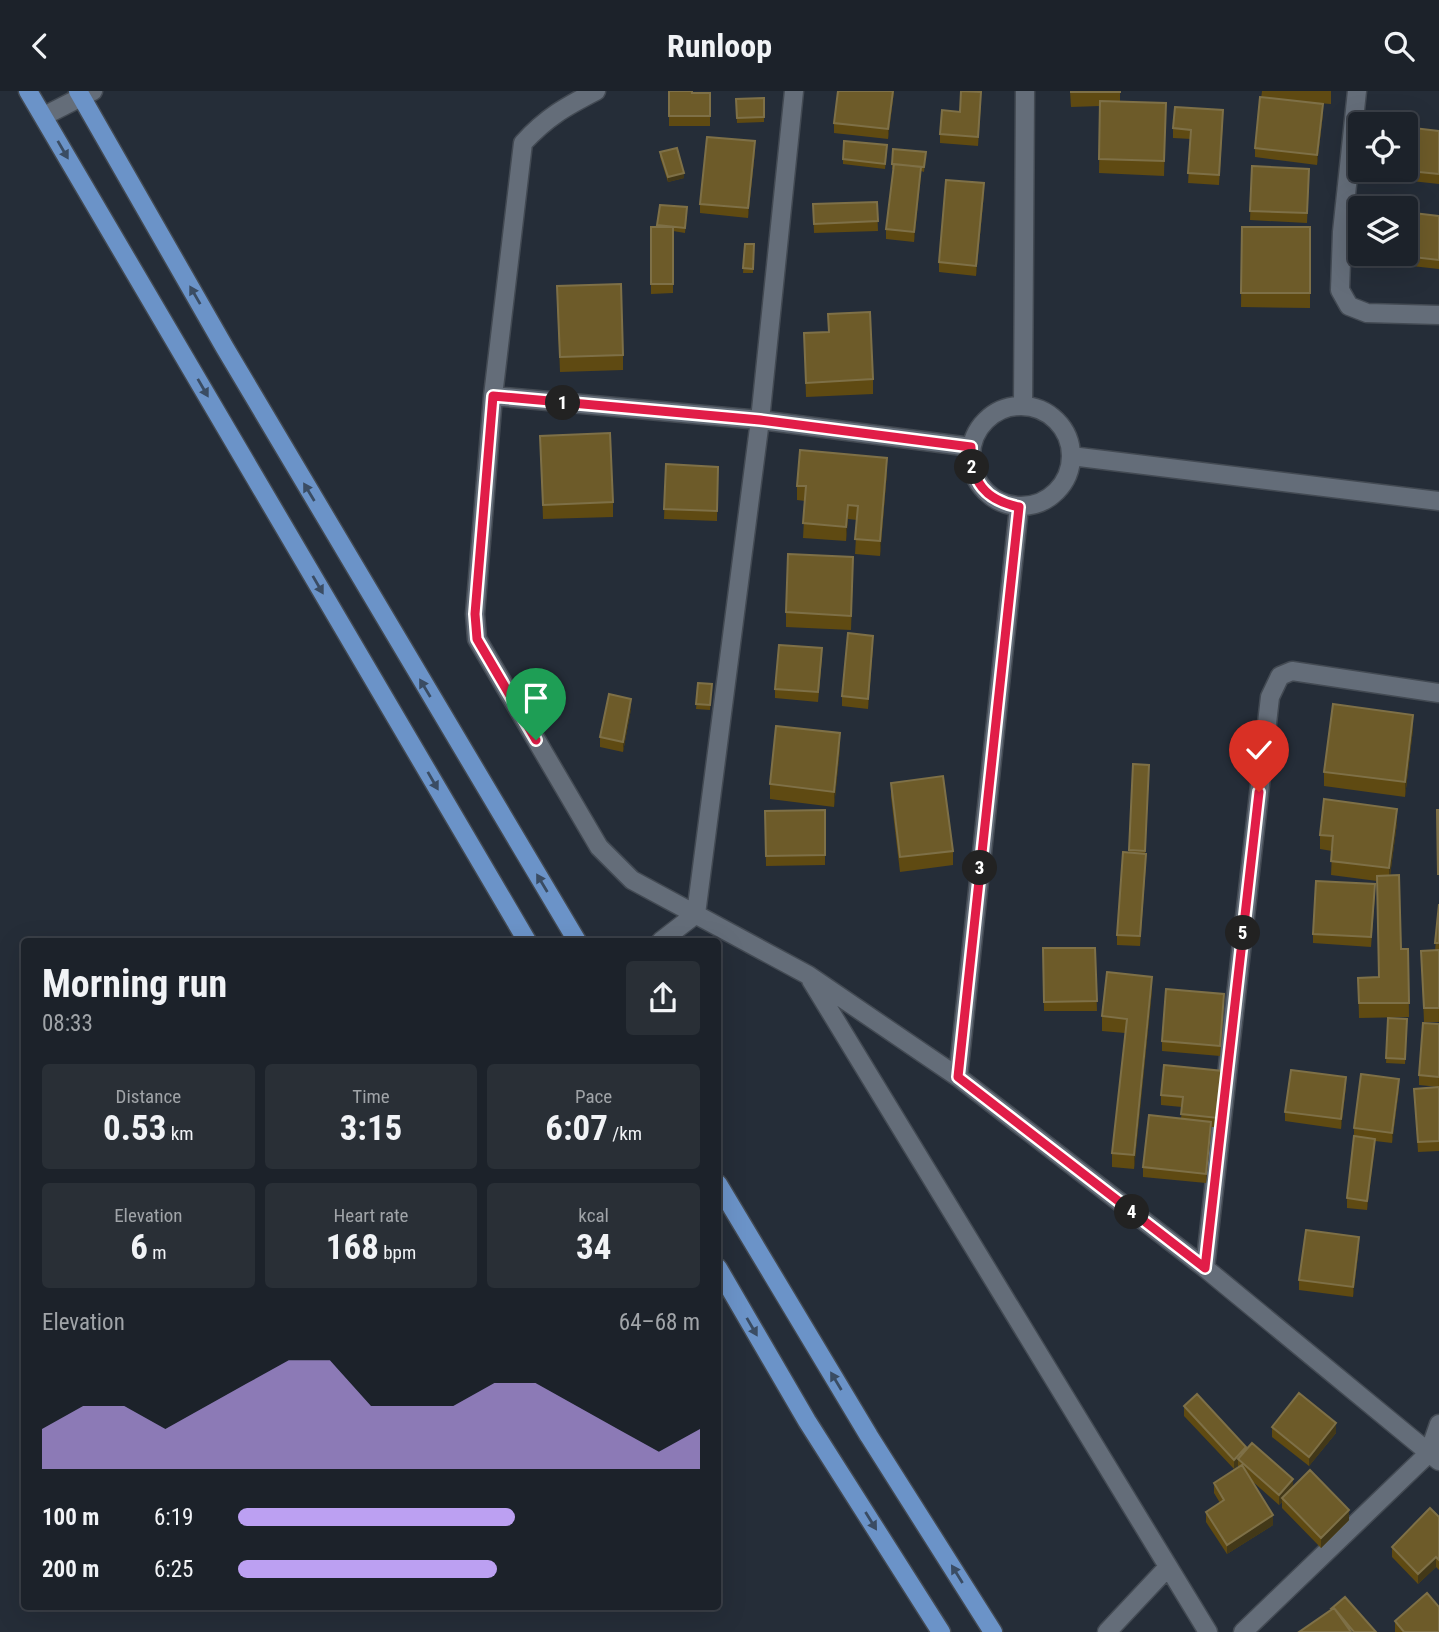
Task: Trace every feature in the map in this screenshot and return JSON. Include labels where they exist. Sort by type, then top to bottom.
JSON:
[{"type":"main road","points":[[28,91],[525,938]]},
{"type":"main road","points":[[84,93],[225,348],[575,938]]},
{"type":"main road","points":[[721,1189],[869,1436],[993,1632]]},
{"type":"main road","points":[[721,1273],[807,1421],[941,1632]]},
{"type":"street","points":[[596,91],[542,123],[523,143],[493,396],[475,614],[477,639],[599,847],[632,880],[808,975],[958,1077],[1205,1268],[1434,1457]]},
{"type":"street","points":[[665,938],[696,914],[760,420],[794,91]]},
{"type":"street","points":[[1023,406],[1025,91]]},
{"type":"street","points":[[1357,91],[1342,232],[1340,290],[1349,306],[1367,313],[1439,315]]},
{"type":"street","points":[[44,116],[84,93]]},
{"type":"street","points":[[493,396],[760,420],[971,447]]},
{"type":"street","points":[[1023,406],[1038,409],[1051,416],[1065,434],[1072,456],[1069,472],[1050,498],[1036,505],[1019,507],[1003,503],[982,488],[971,465],[971,447],[984,422],[995,412],[1008,407],[1023,406]]},
{"type":"street","points":[[1072,456],[1439,502]]},
{"type":"street","points":[[958,1077],[1019,507]]},
{"type":"street","points":[[1205,1268],[1270,697],[1280,676],[1292,671],[1439,693]]},
{"type":"street","points":[[808,975],[1208,1632]]},
{"type":"street","points":[[1243,1632],[1434,1457],[1439,1424]]},
{"type":"street","points":[[1107,1632],[1168,1567]]},
{"type":"building","points":[[669,91],[710,93],[710,116],[669,116]]},
{"type":"building","points":[[838,91],[893,91],[888,129],[834,123]]},
{"type":"building","points":[[961,91],[981,92],[978,137],[940,134],[942,110],[960,112]]},
{"type":"building","points":[[1120,91],[1120,92],[1071,92]]},
{"type":"building","points":[[1260,97],[1323,104],[1317,155],[1255,148]]},
{"type":"building","points":[[764,98],[764,117],[737,118],[736,99]]},
{"type":"building","points":[[1100,101],[1166,103],[1164,161],[1099,159]]},
{"type":"building","points":[[1175,107],[1223,110],[1219,175],[1188,173],[1191,130],[1173,128]]},
{"type":"building","points":[[1418,129],[1439,131],[1439,174],[1418,172]]},
{"type":"building","points":[[707,137],[755,141],[748,208],[700,204]]},
{"type":"building","points":[[844,141],[887,145],[885,164],[843,159]]},
{"type":"building","points":[[677,148],[684,173],[668,177],[660,152]]},
{"type":"building","points":[[893,149],[926,152],[924,167],[892,164]]},
{"type":"building","points":[[894,164],[921,167],[914,232],[886,229]]},
{"type":"building","points":[[1252,166],[1309,169],[1307,213],[1250,211]]},
{"type":"building","points":[[946,180],[984,183],[976,266],[939,262]]},
{"type":"building","points":[[877,202],[878,221],[814,224],[813,204]]},
{"type":"building","points":[[660,205],[687,207],[685,228],[657,225]]},
{"type":"building","points":[[1418,214],[1439,216],[1439,260],[1418,258]]},
{"type":"building","points":[[651,227],[673,227],[673,284],[651,284]]},
{"type":"building","points":[[1242,227],[1310,227],[1310,293],[1241,293]]},
{"type":"building","points":[[745,244],[754,244],[753,269],[743,268]]},
{"type":"building","points":[[621,284],[623,355],[560,357],[557,286]]},
{"type":"building","points":[[870,312],[873,379],[806,383],[804,333],[829,332],[828,314]]},
{"type":"building","points":[[610,433],[613,502],[543,505],[540,436]]},
{"type":"building","points":[[800,450],[887,458],[880,541],[855,539],[858,506],[848,505],[846,527],[803,523],[806,486],[797,486]]},
{"type":"building","points":[[666,464],[718,467],[717,511],[664,509]]},
{"type":"building","points":[[788,554],[853,557],[851,616],[786,612]]},
{"type":"building","points":[[848,633],[873,636],[868,699],[842,696]]},
{"type":"building","points":[[779,645],[822,648],[818,692],[775,689]]},
{"type":"building","points":[[698,683],[712,684],[710,705],[696,704]]},
{"type":"building","points":[[609,694],[631,699],[623,742],[600,737]]},
{"type":"building","points":[[1333,704],[1413,715],[1405,782],[1324,772]]},
{"type":"building","points":[[776,726],[840,733],[834,792],[770,784]]},
{"type":"building","points":[[1133,764],[1149,765],[1145,851],[1129,850]]},
{"type":"building","points":[[943,776],[953,851],[900,857],[891,783]]},
{"type":"building","points":[[1324,799],[1397,809],[1389,868],[1331,861],[1333,836],[1320,835]]},
{"type":"building","points":[[825,810],[825,855],[766,856],[765,811]]},
{"type":"building","points":[[1439,810],[1439,874],[1438,874]]},
{"type":"building","points":[[1123,852],[1146,854],[1140,936],[1117,935]]},
{"type":"building","points":[[1399,875],[1401,949],[1408,949],[1409,1003],[1359,1003],[1358,978],[1379,977],[1377,876]]},
{"type":"building","points":[[1316,881],[1375,884],[1371,937],[1313,934]]},
{"type":"building","points":[[1439,904],[1439,943],[1435,943]]},
{"type":"building","points":[[1043,948],[1095,948],[1097,1001],[1044,1002]]},
{"type":"building","points":[[1439,950],[1439,1008],[1424,1008],[1421,951]]},
{"type":"building","points":[[1107,972],[1152,977],[1134,1155],[1112,1153],[1127,1019],[1102,1016]]},
{"type":"building","points":[[1166,989],[1224,994],[1220,1046],[1162,1041]]},
{"type":"building","points":[[1388,1018],[1407,1019],[1405,1059],[1386,1058]]},
{"type":"building","points":[[1423,1023],[1439,1024],[1439,1077],[1419,1075]]},
{"type":"building","points":[[1164,1065],[1223,1071],[1218,1118],[1181,1114],[1183,1097],[1161,1095]]},
{"type":"building","points":[[1291,1070],[1346,1077],[1341,1119],[1285,1112]]},
{"type":"building","points":[[1361,1074],[1399,1079],[1392,1133],[1354,1128]]},
{"type":"building","points":[[1439,1087],[1439,1141],[1418,1142],[1414,1089]]},
{"type":"building","points":[[1149,1115],[1211,1122],[1206,1174],[1143,1167]]},
{"type":"building","points":[[1354,1136],[1375,1139],[1367,1201],[1347,1198]]},
{"type":"building","points":[[1306,1230],[1359,1237],[1353,1287],[1299,1280]]},
{"type":"building","points":[[1299,1393],[1336,1423],[1309,1457],[1272,1427]]},
{"type":"building","points":[[1197,1394],[1246,1447],[1234,1460],[1184,1406]]},
{"type":"building","points":[[1252,1443],[1293,1479],[1279,1495],[1238,1459]]},
{"type":"building","points":[[1242,1465],[1273,1515],[1227,1545],[1206,1512],[1224,1500],[1214,1483]]},
{"type":"building","points":[[1310,1470],[1349,1510],[1321,1538],[1282,1498]]},
{"type":"building","points":[[1430,1508],[1439,1517],[1439,1560],[1436,1557],[1418,1574],[1392,1547]]},
{"type":"building","points":[[1427,1593],[1439,1607],[1439,1632],[1404,1632],[1395,1621]]},
{"type":"building","points":[[1345,1597],[1376,1632],[1354,1632],[1332,1608]]},
{"type":"building","points":[[1334,1608],[1351,1632],[1299,1632]]},
{"type":"route","points":[[536,740],[477,639],[475,614],[493,396],[760,420],[971,447],[971,465],[977,481],[988,494],[1003,503],[1019,507],[958,1077],[1205,1268],[1259,792]]}]
